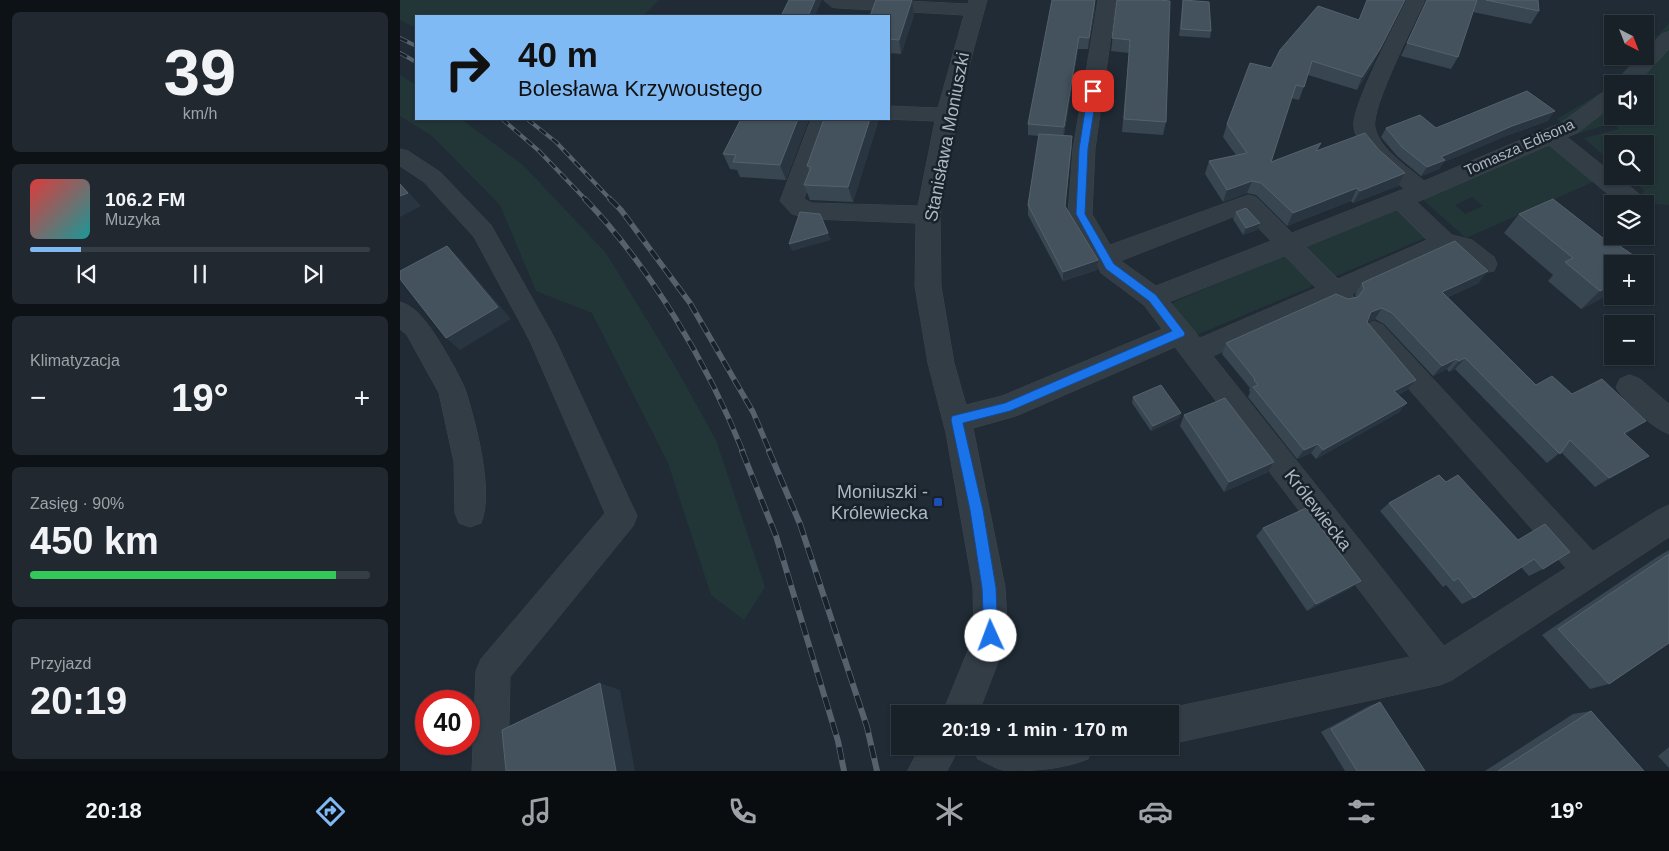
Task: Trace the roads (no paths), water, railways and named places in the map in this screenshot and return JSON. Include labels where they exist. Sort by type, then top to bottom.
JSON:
[{"type":"street","name":"Królewiecka","points":[[1107,0],[1084,149],[1080,214],[1110,266],[1153,298],[1440,668]]},
{"type":"street","points":[[1416,0],[1367,106],[1364,126],[1375,150],[1445,242]]},
{"type":"street","points":[[833,6],[976,5]]},
{"type":"street","name":"Stanisława Moniuszki","points":[[964,705],[991,636],[989,588],[976,510],[941,363],[928,286],[928,215],[947,115],[976,5]]},
{"type":"street","points":[[1633,75],[1669,38]]},
{"type":"street","name":"Tomasza Edisona","points":[[1153,298],[1410,196],[1569,128],[1604,102]]},
{"type":"street","points":[[890,113],[947,115]]},
{"type":"street","points":[[822,120],[792,201],[800,208],[812,211],[928,215]]},
{"type":"street","points":[[1552,135],[1625,195]]},
{"type":"street","points":[[400,156],[432,177],[484,232],[542,339],[622,516],[493,671],[490,771]]},
{"type":"street","points":[[1105,257],[1248,202],[1338,294]]},
{"type":"street","points":[[956,420],[1006,407],[1187,343],[1338,294],[1445,242],[1462,246],[1485,264]]},
{"type":"street","points":[[400,312],[416,328],[452,391],[468,462],[470,513]]},
{"type":"street","points":[[1374,332],[1590,571]]},
{"type":"street","points":[[1630,387],[1669,422]]},
{"type":"street","points":[[1179,724],[1440,668],[1669,520]]},
{"type":"street","points":[[926,771],[936,755]]},
{"type":"street","points":[[1011,755],[1018,758],[1032,755]]},
{"type":"railway","points":[[400,38],[415,46]]},
{"type":"railway","points":[[400,53],[415,61]]},
{"type":"railway","points":[[503,120],[539,151],[586,200]]},
{"type":"railway","points":[[528,120],[556,142],[611,200]]},
{"type":"railway","points":[[585,199],[632,255],[675,318],[713,385],[743,452]]},
{"type":"railway","points":[[611,200],[621,210],[690,303],[753,412],[770,452]]},
{"type":"railway","points":[[742,451],[776,536],[838,741],[844,771]]},
{"type":"railway","points":[[769,451],[800,524],[867,727],[877,771]]},
{"type":"place","name":"Moniuszki - Królewiecka","points":[[938,502]]}]
